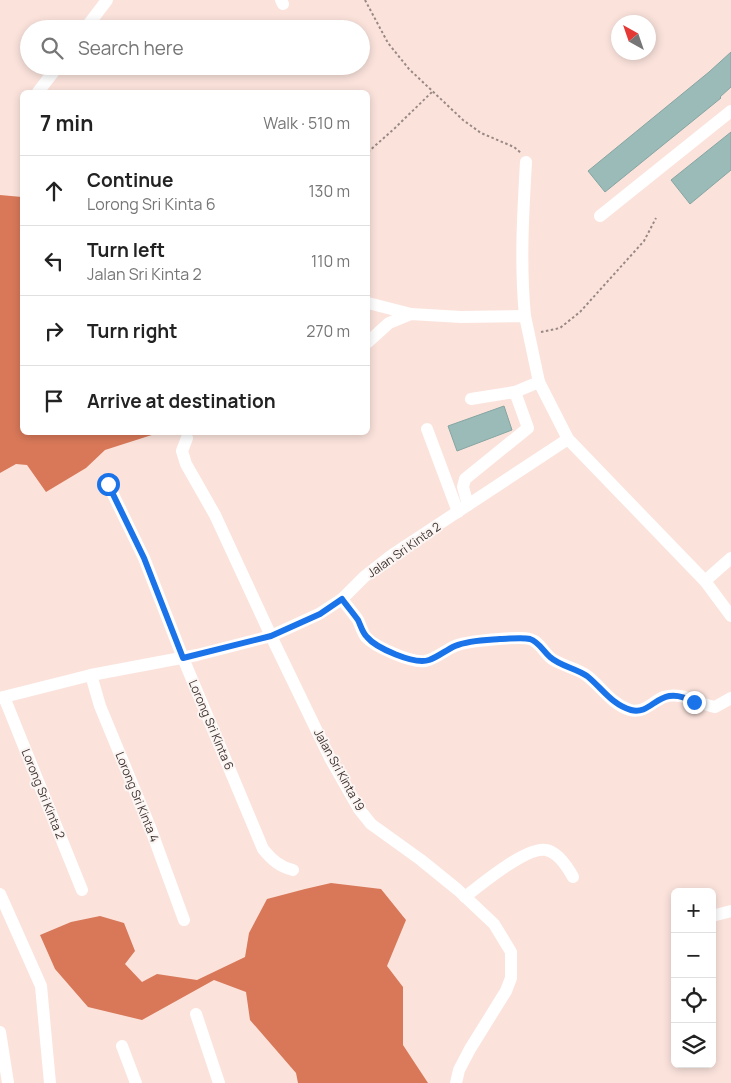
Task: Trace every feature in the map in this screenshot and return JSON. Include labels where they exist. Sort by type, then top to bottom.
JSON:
[{"type":"street","points":[[92,20],[106,0]]},
{"type":"street","points":[[40,90],[51,75]]},
{"type":"street","points":[[600,216],[731,111]]},
{"type":"street","points":[[526,162],[522,211],[522,279],[525,316],[539,382],[568,438],[705,581],[731,616]]},
{"type":"street","points":[[370,304],[411,314],[461,317],[525,316]]},
{"type":"street","points":[[370,340],[390,323],[411,314]]},
{"type":"street","points":[[471,399],[515,392],[539,382]]},
{"type":"street","points":[[463,508],[463,486],[465,479],[528,428],[515,392]]},
{"type":"street","points":[[427,429],[463,508]]},
{"type":"street","name":"Jalan Sri Kinta 19","points":[[187,438],[182,451],[186,464],[215,515],[330,758],[359,809],[371,824],[421,860],[494,924],[510,952],[511,978],[506,991],[470,1049],[459,1070],[456,1083]]},
{"type":"street","name":"Jalan Sri Kinta 2","points":[[2,698],[91,675],[183,658],[271,636],[320,614],[342,599],[392,555],[568,438]]},
{"type":"street","name":"Lorong Sri Kinta 6","points":[[108,484],[144,558],[183,658],[263,849],[272,860],[285,868],[293,870]]},
{"type":"street","points":[[705,581],[731,558]]},
{"type":"street","points":[[342,599],[358,621],[367,638],[375,644],[411,659],[423,662],[430,660],[458,644],[486,640],[528,638],[536,642],[551,658],[587,676],[605,694],[632,710],[640,711],[663,697],[676,694],[715,707],[731,698]]},
{"type":"street","name":"Lorong Sri Kinta 4","points":[[91,675],[100,706],[150,827],[184,920]]},
{"type":"street","name":"Lorong Sri Kinta 2","points":[[2,698],[82,890]]},
{"type":"street","points":[[465,897],[515,861],[533,852],[546,850],[555,855],[566,865],[573,877]]},
{"type":"street","points":[[0,894],[41,986],[50,1083]]},
{"type":"street","points":[[716,915],[731,910]]},
{"type":"street","points":[[196,1014],[219,1083]]},
{"type":"street","points":[[0,1032],[8,1083]]},
{"type":"street","points":[[122,1046],[136,1083]]},
{"type":"path","points":[[365,0],[388,42],[409,69],[463,120],[481,133],[514,147],[522,154],[526,162]]},
{"type":"path","points":[[370,150],[433,91]]},
{"type":"path","points":[[528,334],[560,328],[574,317],[644,241],[656,218]]},
{"type":"shaded area","points":[[0,195],[20,197],[20,435],[152,435],[105,450],[86,468],[46,492],[27,465],[16,464],[0,473]]},
{"type":"shaded area","points":[[331,883],[381,889],[406,920],[387,966],[403,987],[403,1045],[428,1083],[298,1083],[296,1073],[250,1020],[246,992],[214,980],[142,1020],[88,1007],[55,969],[40,935],[71,922],[100,916],[124,923],[135,951],[125,964],[142,982],[157,974],[197,980],[245,957],[249,933],[267,899]]},
{"type":"building","points":[[731,52],[731,87],[721,98],[605,192],[588,171]]},
{"type":"building","points":[[731,132],[731,170],[690,204],[671,180]]},
{"type":"building","points":[[504,406],[512,430],[457,451],[448,426]]},
{"type":"route","points":[[108,484],[144,558],[183,658],[271,636],[320,614],[342,599],[358,621],[367,638],[391,652],[411,659],[423,662],[430,660],[458,644],[486,640],[528,638],[536,642],[551,658],[587,676],[605,694],[624,707],[640,711],[663,697],[676,694],[694,702]]}]
